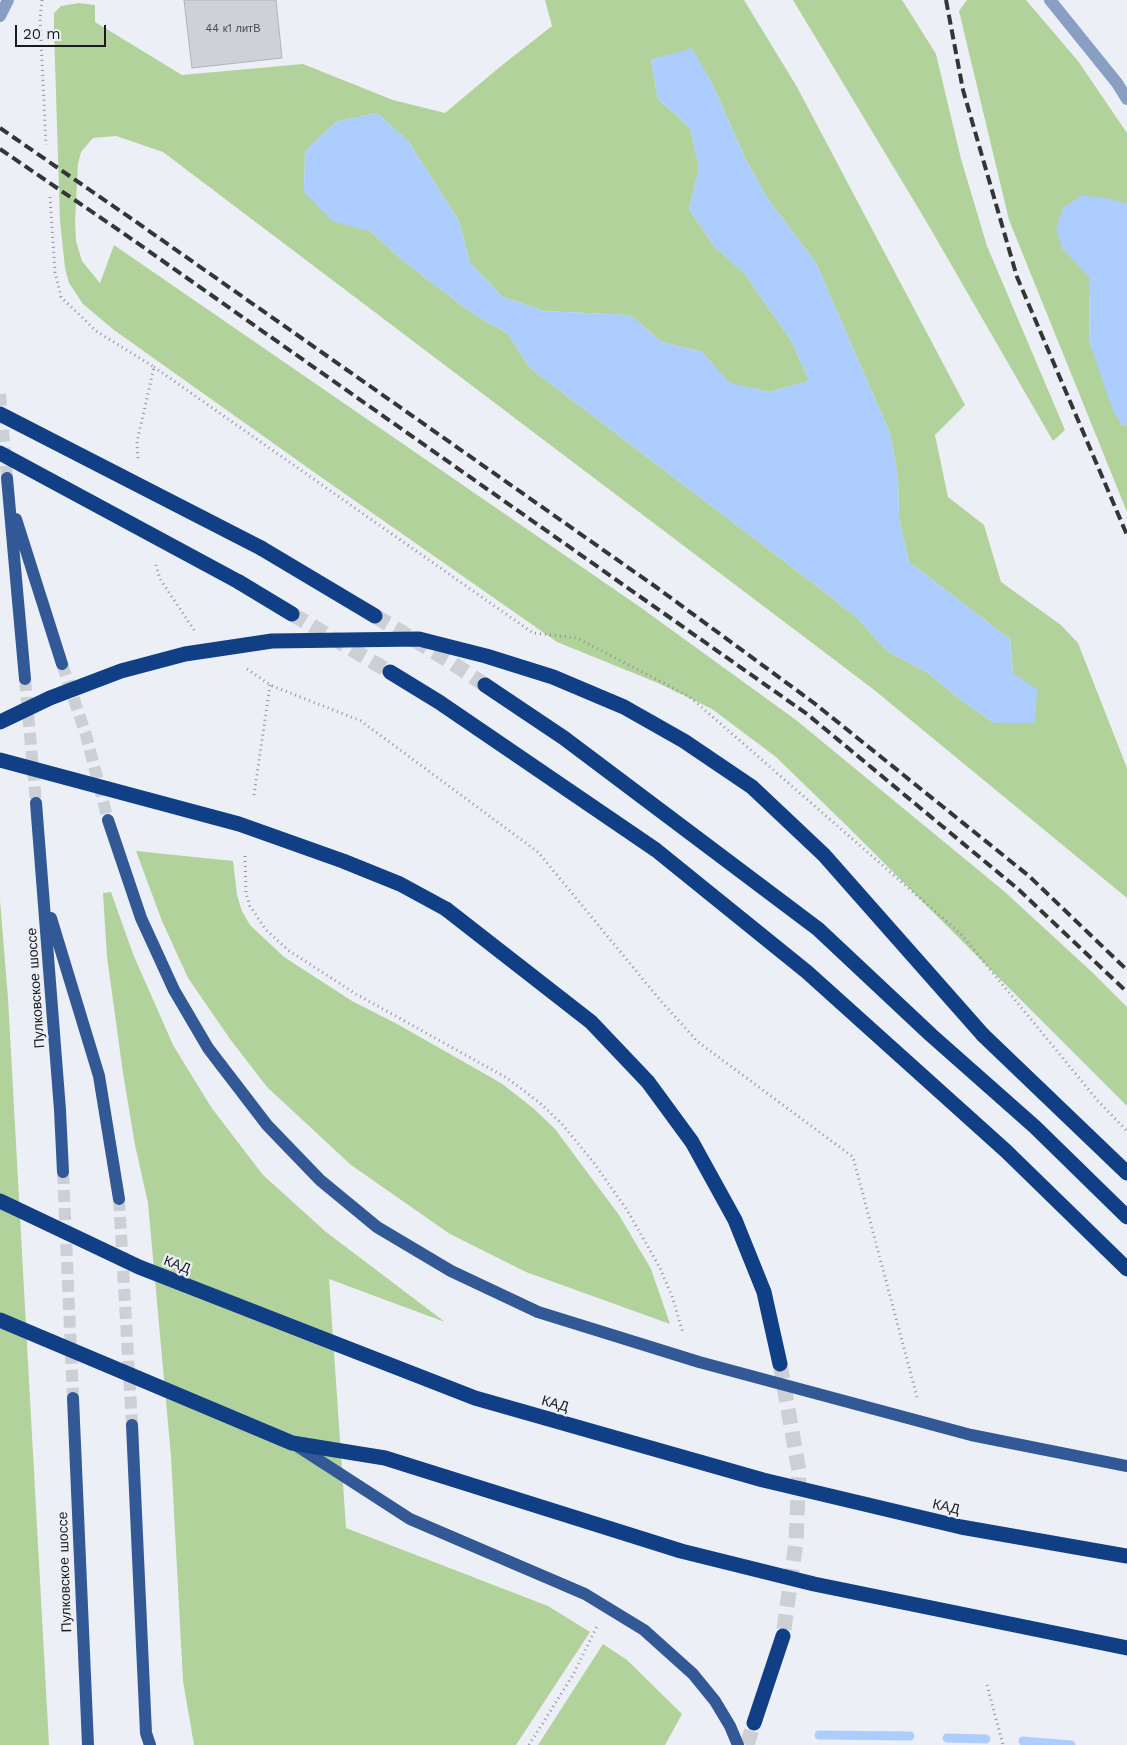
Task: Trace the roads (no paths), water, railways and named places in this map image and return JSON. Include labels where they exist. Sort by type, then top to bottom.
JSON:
[{"type":"highway","points":[[0,414],[261,548],[375,616]]},
{"type":"highway","points":[[0,453],[239,582],[292,614]]},
{"type":"highway","points":[[0,722],[50,698],[121,670],[185,654],[272,641],[419,639],[486,656],[553,677],[624,707],[684,741],[752,787],[824,855],[982,1035],[1127,1173]]},
{"type":"highway","points":[[390,672],[438,702],[656,850],[807,972],[1006,1151],[1127,1269]]},
{"type":"highway","points":[[485,685],[564,738],[818,929],[931,1035],[1035,1127],[1127,1217]]},
{"type":"highway","points":[[0,760],[239,824],[343,861],[400,884],[446,909],[591,1022],[648,1082],[692,1142],[735,1220],[764,1292],[780,1364]]},
{"type":"highway","name":"КАД","points":[[0,1201],[139,1268],[475,1398],[763,1480],[961,1527],[1127,1556]]},
{"type":"highway","points":[[0,1320],[292,1442],[385,1458],[681,1551],[757,1570],[814,1584],[1127,1648]]},
{"type":"highway","points":[[754,1723],[783,1636]]},
{"type":"main road","points":[[7,478],[25,680]]},
{"type":"main road","points":[[9,495],[62,664]]},
{"type":"main road","name":"Пулковское шоссе","points":[[36,803],[60,1110],[63,1172]]},
{"type":"main road","points":[[108,820],[141,918],[174,990],[208,1048],[268,1125],[320,1180],[377,1227],[451,1271],[538,1312],[699,1362],[971,1435],[1127,1466]]},
{"type":"main road","points":[[44,896],[99,1076],[119,1199]]},
{"type":"main road","name":"Пулковское шоссе","points":[[73,1398],[88,1745]]},
{"type":"main road","points":[[132,1425],[146,1733],[150,1745]]},
{"type":"main road","points":[[292,1442],[410,1519],[585,1594],[644,1630],[693,1674],[730,1726],[738,1745]]},
{"type":"street","points":[[0,16],[8,0]]},
{"type":"street","points":[[1050,0],[1117,83],[1127,99]]},
{"type":"water","points":[[692,48],[712,83],[746,160],[768,199],[816,263],[890,433],[898,477],[899,519],[909,562],[1010,639],[1013,673],[1037,689],[1035,723],[994,723],[962,701],[928,673],[887,651],[858,619],[827,594],[530,368],[508,334],[473,314],[402,260],[371,232],[332,221],[304,192],[305,151],[336,122],[377,113],[409,142],[459,221],[470,263],[503,297],[544,311],[630,315],[662,342],[702,352],[730,383],[769,392],[809,381],[792,342],[745,274],[714,246],[689,209],[699,168],[690,128],[658,99],[651,60]]},
{"type":"water","points":[[1081,196],[1102,197],[1127,205],[1127,424],[1122,426],[1112,408],[1089,341],[1090,278],[1062,248],[1056,229],[1063,208]]},
{"type":"waterway","points":[[819,1735],[910,1736]]},
{"type":"waterway","points":[[947,1738],[986,1739]]},
{"type":"waterway","points":[[1023,1741],[1071,1745]]},
{"type":"tunnel","points":[[0,394],[7,478]]},
{"type":"tunnel","points":[[292,614],[390,672]]},
{"type":"tunnel","points":[[375,616],[485,685]]},
{"type":"tunnel","points":[[62,664],[86,735],[108,820]]},
{"type":"tunnel","points":[[25,679],[36,803]]},
{"type":"tunnel","points":[[63,1172],[73,1398]]},
{"type":"tunnel","points":[[119,1199],[132,1425]]},
{"type":"tunnel","points":[[780,1364],[799,1471],[796,1542],[783,1636]]},
{"type":"tunnel","points":[[747,1745],[754,1723]]},
{"type":"railway","points":[[946,0],[963,90],[1017,277],[1127,535]]},
{"type":"railway","points":[[0,128],[656,587],[814,703],[1029,876],[1127,970]]},
{"type":"railway","points":[[0,149],[123,233],[807,714],[1018,889],[1127,992]]}]
